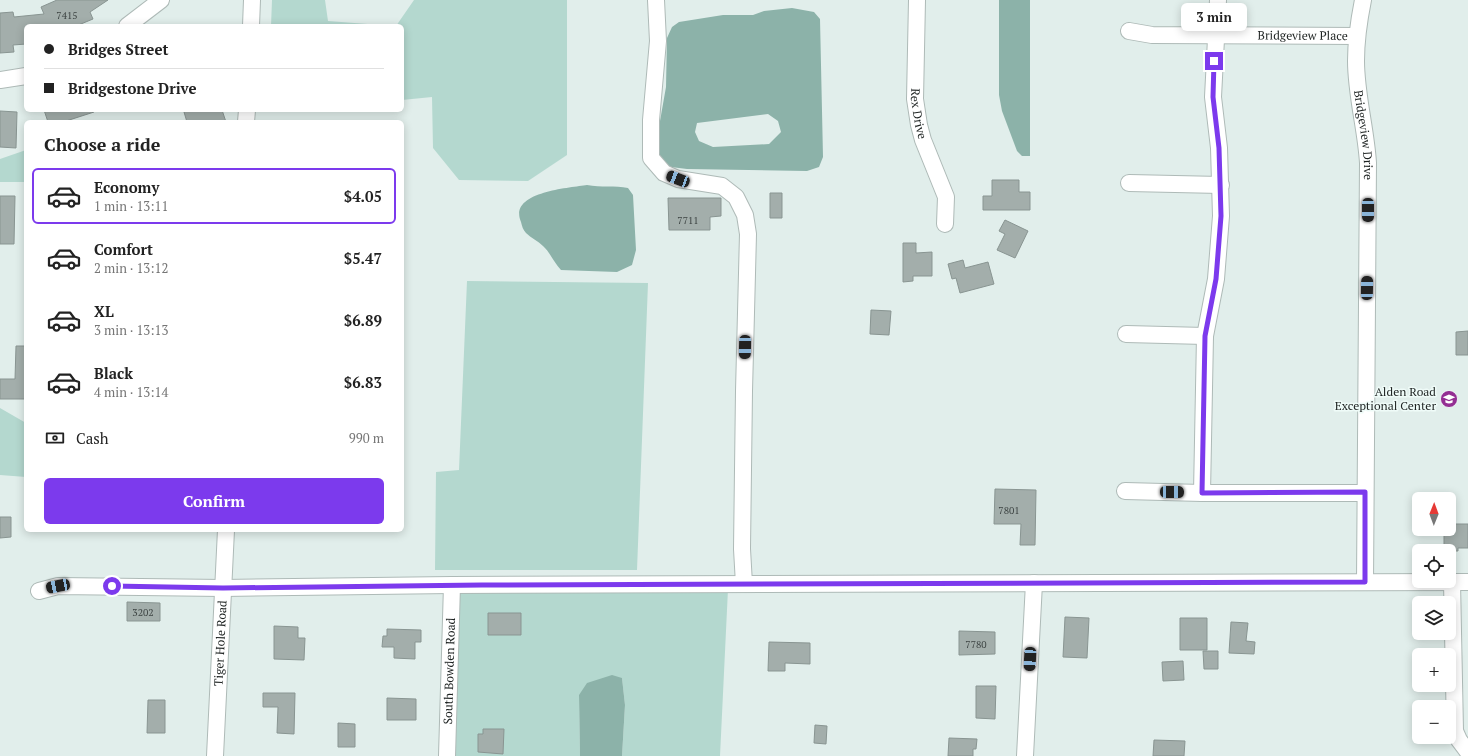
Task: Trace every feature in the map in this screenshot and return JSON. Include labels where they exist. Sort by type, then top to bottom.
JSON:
[{"type":"street","points":[[130,24],[161,0]]},
{"type":"street","points":[[251,24],[252,0]]},
{"type":"street","points":[[656,0],[658,42],[652,120],[651,158],[664,173],[678,179],[722,186],[736,198],[746,215],[748,234],[744,438],[744,584]]},
{"type":"street","name":"Rex Drive","points":[[917,0],[915,99],[918,125],[946,198],[946,224]]},
{"type":"street","points":[[1202,493],[1205,336],[1216,279],[1221,216],[1219,148],[1213,97],[1218,0]]},
{"type":"street","name":"Bridgeview Drive","points":[[1363,0],[1357,36],[1356,62],[1358,84],[1367,137],[1368,163],[1365,582]]},
{"type":"street","name":"Bridgeview Place","points":[[1129,31],[1152,35],[1357,36]]},
{"type":"street","points":[[0,80],[24,76]]},
{"type":"street","points":[[1128,183],[1221,185]]},
{"type":"street","points":[[1126,334],[1205,336]]},
{"type":"street","points":[[1125,491],[1202,493],[1365,492]]},
{"type":"street","name":"Tiger Hole Road","points":[[215,756],[226,532]]},
{"type":"street","points":[[1025,756],[1034,582]]},
{"type":"street","points":[[39,591],[58,586],[223,588],[452,585],[1034,582],[1460,582],[1455,731],[1459,740],[1468,752]]},
{"type":"street","name":"South Bowden Road","points":[[447,756],[452,585]]},
{"type":"shaded area","points":[[272,0],[325,0],[328,21],[368,24],[271,24]]},
{"type":"shaded area","points":[[414,0],[567,0],[567,155],[528,181],[459,180],[433,148],[432,97],[404,100],[404,24],[397,24]]},
{"type":"shaded area","points":[[999,0],[1030,0],[1030,156],[1022,156],[1017,151],[1002,111],[999,95]]},
{"type":"shaded area","points":[[792,8],[814,12],[820,19],[823,157],[819,167],[807,171],[687,169],[671,167],[663,162],[657,152],[657,138],[666,87],[667,38],[672,27],[679,22],[723,15],[753,15],[764,11]],"holes":[[[768,114],[778,121],[781,132],[769,144],[713,147],[699,141],[695,132],[697,123]]]},
{"type":"shaded area","points":[[24,151],[24,182],[0,182],[0,159]]},
{"type":"shaded area","points":[[587,185],[628,188],[633,195],[636,250],[632,265],[617,272],[561,270],[545,248],[526,233],[522,226],[519,212],[523,204],[531,198],[554,190]]},
{"type":"shaded area","points":[[467,281],[648,283],[637,570],[435,570],[436,472],[459,470]]},
{"type":"shaded area","points":[[0,408],[24,422],[24,477],[0,475]]},
{"type":"shaded area","points":[[728,589],[720,756],[622,756],[625,705],[622,678],[579,695],[580,756],[453,756],[459,594],[469,591]]},
{"type":"shaded area","points":[[612,675],[622,678],[625,705],[622,756],[580,756],[579,695],[587,683]]},
{"type":"building","points":[[57,0],[108,0],[90,12],[93,19],[81,24],[24,24],[24,44],[13,45],[14,52],[0,53],[0,13],[13,12],[14,17],[44,14],[41,7]]},
{"type":"building","points":[[0,111],[17,112],[16,148],[0,147]]},
{"type":"building","points":[[45,112],[94,112],[69,120],[47,120]]},
{"type":"building","points":[[184,112],[223,112],[225,120],[186,120]]},
{"type":"building","points":[[992,180],[1019,180],[1019,192],[1030,192],[1030,210],[983,210],[983,196],[992,196]]},
{"type":"building","points":[[770,193],[782,193],[782,218],[770,218]]},
{"type":"building","points":[[0,196],[15,196],[14,244],[0,244]]},
{"type":"building","points":[[668,198],[721,198],[721,216],[710,217],[710,230],[669,230]]},
{"type":"building","points":[[1005,220],[1028,231],[1015,258],[997,250],[1005,234],[999,231]]},
{"type":"building","points":[[903,243],[916,243],[916,253],[932,252],[932,276],[913,276],[913,281],[903,282]]},
{"type":"building","points":[[963,260],[965,268],[988,262],[994,284],[960,293],[956,278],[952,279],[948,264]]},
{"type":"building","points":[[871,310],[891,311],[889,335],[870,334]]},
{"type":"building","points":[[1468,331],[1468,355],[1456,355],[1456,332]]},
{"type":"building","points":[[16,346],[24,346],[24,399],[0,399],[0,379],[15,379]]},
{"type":"building","points":[[995,489],[1036,490],[1035,545],[1020,545],[1021,524],[994,524]]},
{"type":"building","points":[[0,517],[11,517],[11,537],[0,538]]},
{"type":"building","points":[[1456,524],[1468,524],[1468,548],[1458,548],[1458,551],[1456,551],[1456,544],[1444,544],[1444,536],[1456,536]]},
{"type":"building","points":[[127,602],[160,603],[160,621],[127,621]]},
{"type":"building","points":[[488,613],[521,613],[521,635],[488,635]]},
{"type":"building","points":[[1065,617],[1089,618],[1087,658],[1063,657]]},
{"type":"building","points":[[1180,618],[1207,618],[1207,650],[1180,650]]},
{"type":"building","points":[[1231,622],[1248,623],[1246,641],[1255,642],[1254,654],[1229,653]]},
{"type":"building","points":[[274,626],[298,627],[298,638],[305,638],[304,660],[274,659]]},
{"type":"building","points":[[387,629],[421,630],[421,642],[415,642],[415,659],[394,658],[394,647],[382,647],[383,636],[387,636]]},
{"type":"building","points":[[959,631],[995,632],[995,654],[959,655]]},
{"type":"building","points":[[769,642],[810,643],[810,664],[785,663],[785,671],[768,671]]},
{"type":"building","points":[[1203,651],[1218,651],[1218,669],[1204,669]]},
{"type":"building","points":[[1183,661],[1184,680],[1163,681],[1162,662]]},
{"type":"building","points":[[976,686],[996,686],[995,719],[976,718]]},
{"type":"building","points":[[263,693],[295,693],[294,734],[277,733],[278,707],[263,707]]},
{"type":"building","points":[[387,698],[416,699],[416,720],[387,720]]},
{"type":"building","points":[[148,700],[165,700],[165,733],[147,733]]},
{"type":"building","points":[[338,723],[355,724],[355,747],[338,747]]},
{"type":"building","points":[[815,725],[827,726],[826,744],[814,743]]},
{"type":"building","points":[[483,729],[504,729],[503,754],[478,752],[478,734],[483,734]]},
{"type":"building","points":[[949,738],[977,739],[976,749],[973,749],[973,756],[948,756]]},
{"type":"building","points":[[1154,740],[1185,741],[1184,756],[1153,756]]},
{"type":"place","name":"Alden Road Exceptional Center","points":[[1449,399]]},
{"type":"route","points":[[112,586],[223,588],[243,586],[1365,582],[1365,492],[1202,493],[1205,336],[1216,279],[1221,216],[1219,148],[1213,97],[1214,61]]}]
